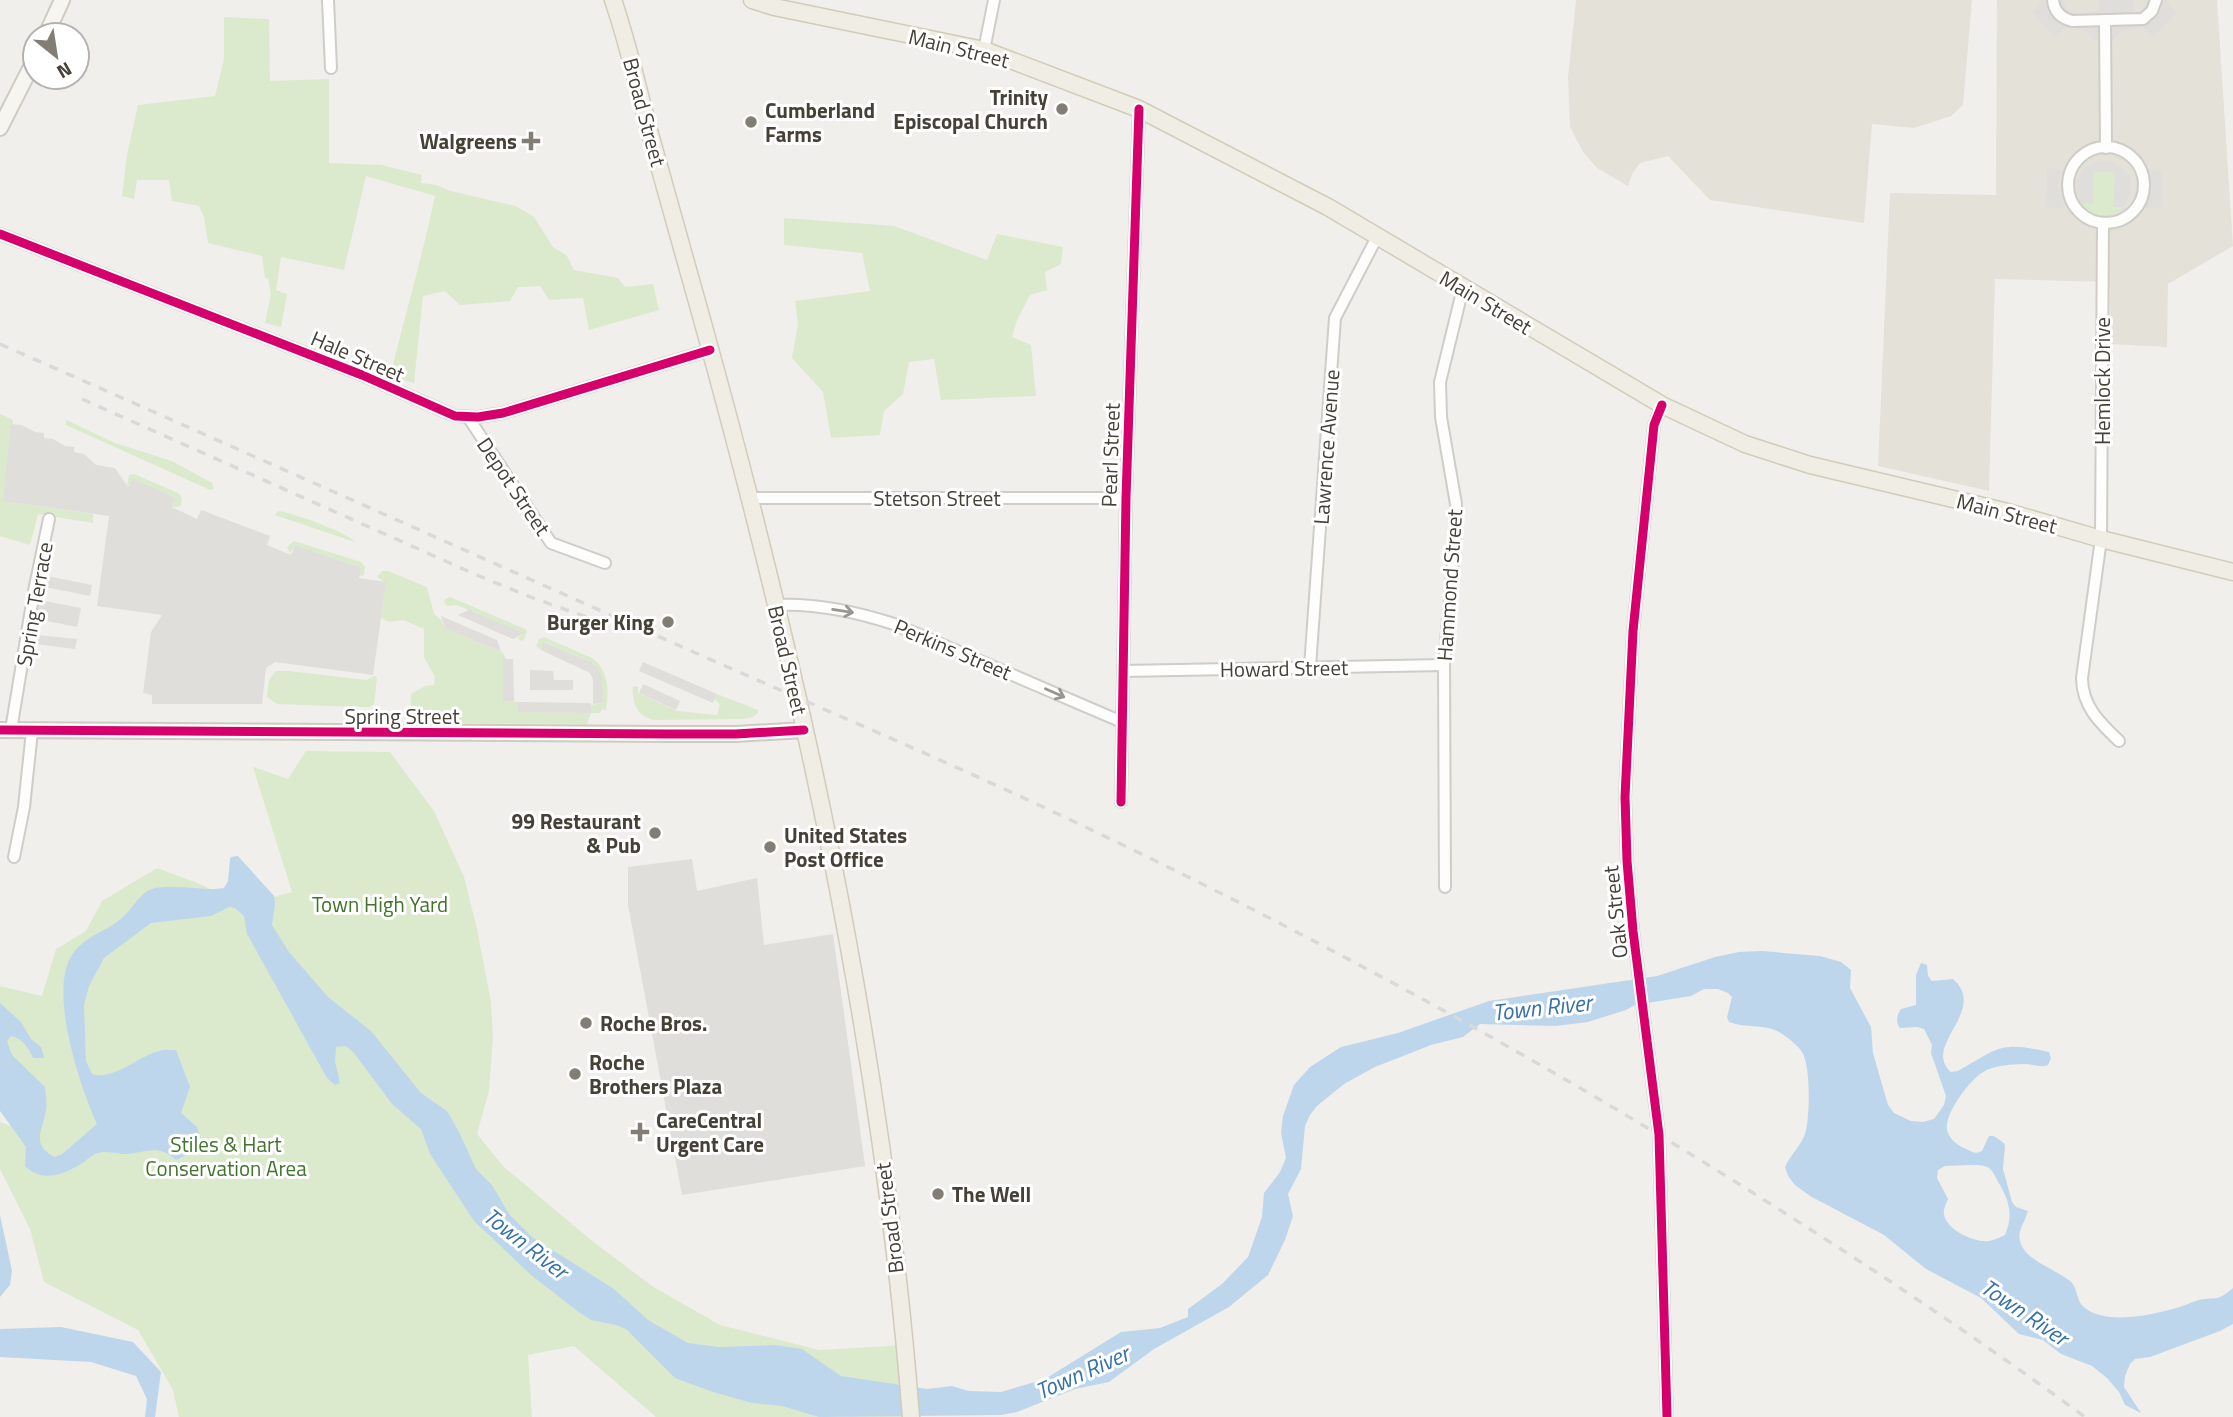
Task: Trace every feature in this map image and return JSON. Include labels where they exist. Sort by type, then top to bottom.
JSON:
[{"type":"main road","name":"Broad Street","points":[[613,0],[749,498],[776,605],[841,899],[881,1147],[911,1417]]},
{"type":"main road","name":"Main Street","points":[[752,0],[774,7],[984,50],[1139,109],[1328,207],[1662,404],[1745,444],[1810,465],[2008,512],[2101,539],[2233,572]]},
{"type":"street","points":[[52,21],[62,0]]},
{"type":"street","points":[[328,0],[331,68]]},
{"type":"street","points":[[984,50],[994,0]]},
{"type":"street","points":[[2053,0],[2057,12],[2068,20],[2143,19],[2152,11],[2156,0]]},
{"type":"street","points":[[2105,20],[2106,148]]},
{"type":"street","points":[[0,128],[21,87]]},
{"type":"street","name":"Pearl Street","points":[[1121,802],[1126,498],[1139,109]]},
{"type":"street","points":[[2106,148],[2121,150],[2134,159],[2142,172],[2144,187],[2132,214],[2118,221],[2103,223],[2088,219],[2077,209],[2069,188],[2071,173],[2079,160],[2091,151],[2106,148]]},
{"type":"street","name":"Hemlock Drive","points":[[2103,223],[2101,539],[2082,690],[2092,712],[2119,741]]},
{"type":"street","name":"Hale Street","points":[[0,234],[362,375],[455,416],[503,413],[710,350]]},
{"type":"street","name":"Lawrence Avenue","points":[[1310,667],[1335,318],[1377,237]]},
{"type":"street","name":"Hammond Street","points":[[1445,887],[1444,665],[1456,505],[1441,417],[1440,382],[1463,288]]},
{"type":"street","name":"Oak Street","points":[[1662,404],[1654,425],[1633,631],[1625,797],[1627,861],[1659,1135],[1667,1417]]},
{"type":"street","name":"Depot Street","points":[[468,417],[551,543],[605,563]]},
{"type":"street","name":"Stetson Street","points":[[749,498],[1126,498]]},
{"type":"street","name":"Spring Terrace","points":[[6,730],[50,519]]},
{"type":"street","name":"Perkins Street","points":[[776,605],[843,611],[894,624],[1122,722]]},
{"type":"street","name":"Howard Street","points":[[1123,671],[1444,665]]},
{"type":"street","name":"Spring Street","points":[[6,730],[667,734],[804,730]]},
{"type":"street","points":[[14,857],[24,807],[32,731]]},
{"type":"shaded area","points":[[1576,0],[1972,0],[1963,105],[1951,116],[1914,128],[1872,124],[1864,223],[1710,200],[1668,156],[1640,163],[1628,186],[1597,168],[1583,152],[1570,127],[1568,77]]},
{"type":"shaded area","points":[[1997,0],[2217,0],[2233,246],[2168,284],[2167,347],[2112,344],[2109,282],[1995,279],[1989,491],[1878,466],[1890,193],[1996,195]]},
{"type":"shaded area","points":[[2040,0],[2063,0],[2067,10],[2073,13],[2098,12],[2099,0],[2133,0],[2134,13],[2144,8],[2147,0],[2168,0],[2177,13],[2153,37],[2142,28],[2123,30],[2113,40],[2095,40],[2085,30],[2071,28],[2063,29],[2055,37],[2032,13]]},
{"type":"shaded area","points":[[2094,162],[2115,163],[2130,178],[2131,192],[2124,207],[2113,207],[2115,173],[2094,171],[2093,204],[2081,204],[2078,199],[2076,184],[2082,171]]},
{"type":"shaded area","points":[[2047,168],[2061,169],[2058,187],[2064,208],[2046,207]]},
{"type":"shaded area","points":[[2147,169],[2162,171],[2162,207],[2144,208],[2150,186]]},
{"type":"shaded area","points":[[11,424],[44,433],[44,438],[74,447],[74,452],[84,454],[96,465],[115,468],[128,487],[133,479],[176,498],[172,507],[197,519],[201,510],[270,536],[267,545],[291,555],[295,545],[362,568],[359,578],[386,582],[373,675],[275,662],[266,668],[262,704],[152,704],[152,695],[143,693],[151,632],[162,615],[97,606],[109,516],[3,501]]},
{"type":"shaded area","points":[[47,576],[92,585],[90,596],[45,587]]},
{"type":"shaded area","points":[[40,600],[81,608],[77,627],[36,619]]},
{"type":"shaded area","points":[[469,610],[524,633],[513,639],[458,615]]},
{"type":"shaded area","points":[[441,616],[497,640],[501,652],[445,628]]},
{"type":"shaded area","points":[[37,635],[77,639],[75,649],[35,644]]},
{"type":"shaded area","points":[[544,642],[597,667],[602,678],[603,703],[593,704],[593,679],[590,673],[541,650]]},
{"type":"shaded area","points":[[503,659],[513,659],[514,701],[503,701]]},
{"type":"shaded area","points":[[643,662],[717,694],[713,703],[639,671]]},
{"type":"shaded area","points":[[530,670],[553,671],[554,680],[573,680],[573,690],[530,690]]},
{"type":"shaded area","points":[[643,684],[680,701],[676,710],[639,693]]},
{"type":"shaded area","points":[[518,702],[591,703],[591,713],[518,712]]},
{"type":"shaded area","points":[[692,859],[697,891],[757,878],[764,945],[833,934],[865,1166],[682,1195],[628,905],[628,867]]},
{"type":"green space","points":[[224,17],[269,19],[270,81],[329,79],[329,163],[382,165],[422,175],[421,183],[516,206],[534,217],[553,247],[567,256],[574,270],[618,278],[625,287],[653,284],[659,310],[589,330],[583,298],[549,300],[540,286],[518,287],[510,301],[460,305],[445,291],[423,296],[414,383],[390,376],[435,196],[366,176],[344,270],[281,257],[276,290],[287,294],[281,327],[265,323],[271,294],[268,279],[265,278],[262,256],[208,243],[204,217],[199,206],[172,201],[169,180],[137,180],[134,199],[122,196],[127,155],[138,105],[215,96],[224,59]]},
{"type":"green space","points":[[2094,171],[2115,173],[2113,207],[2124,207],[2113,214],[2096,214],[2081,204],[2093,204]]},
{"type":"green space","points":[[784,218],[894,226],[987,260],[997,234],[1063,247],[1061,264],[1045,272],[1047,290],[1030,295],[1017,320],[1012,337],[1031,345],[1036,396],[941,400],[934,359],[909,362],[903,394],[884,411],[880,435],[831,438],[823,392],[792,358],[798,324],[795,301],[870,291],[862,253],[784,245]]},
{"type":"green space","points":[[0,414],[13,420],[3,501],[93,514],[93,523],[38,514],[30,545],[0,536]]},
{"type":"green space","points":[[66,420],[115,443],[172,461],[212,483],[214,489],[210,490],[66,425]]},
{"type":"green space","points":[[134,474],[178,493],[182,498],[181,505],[173,507],[175,499],[130,484],[127,486],[129,475]]},
{"type":"green space","points":[[278,511],[319,524],[355,542],[275,515]]},
{"type":"green space","points":[[294,541],[361,562],[365,567],[364,575],[360,576],[362,568],[295,545],[290,553],[287,547]]},
{"type":"green space","points":[[382,571],[427,587],[434,614],[445,628],[503,653],[506,659],[503,659],[503,700],[518,702],[518,712],[591,713],[587,724],[417,723],[411,720],[411,694],[425,686],[434,685],[435,677],[424,657],[424,629],[403,620],[389,622],[381,618],[386,583],[377,577]]},
{"type":"green space","points":[[450,597],[525,629],[527,631],[524,640],[518,638],[523,633],[457,605],[447,606],[445,599]]},
{"type":"green space","points":[[544,637],[598,663],[605,675],[606,710],[591,713],[591,705],[603,703],[597,667],[545,642],[541,650],[536,646],[539,639]]},
{"type":"green space","points":[[276,671],[367,680],[375,676],[374,704],[361,707],[277,704],[267,697],[269,680]]},
{"type":"green space","points":[[633,686],[638,687],[638,693],[677,711],[717,715],[720,704],[715,700],[717,694],[758,710],[758,713],[743,719],[653,720],[643,715],[636,707]]},
{"type":"green space","name":"Stiles & Hart Conservation Area","points":[[306,751],[390,752],[434,811],[464,877],[491,1002],[493,1037],[489,1091],[477,1134],[504,1167],[591,1240],[652,1286],[720,1325],[819,1350],[906,1345],[921,1417],[656,1417],[574,1346],[528,1355],[532,1417],[179,1417],[173,1390],[138,1330],[44,1282],[30,1229],[0,1169],[0,1122],[10,1126],[0,1064],[0,986],[42,996],[56,949],[86,931],[102,901],[157,868],[200,884],[242,906],[292,892],[253,767],[288,779]]},
{"type":"water","name":"Town River","points":[[238,856],[274,896],[272,925],[289,952],[328,997],[371,1031],[421,1093],[447,1111],[476,1169],[492,1185],[509,1214],[532,1237],[614,1289],[648,1320],[688,1343],[718,1347],[775,1345],[802,1349],[841,1376],[927,1389],[952,1386],[969,1391],[1001,1392],[1045,1379],[1121,1332],[1160,1328],[1188,1317],[1188,1309],[1222,1284],[1248,1257],[1262,1217],[1264,1193],[1280,1172],[1286,1158],[1281,1133],[1283,1116],[1294,1085],[1310,1067],[1341,1047],[1398,1033],[1489,1001],[1657,976],[1715,957],[1762,951],[1820,956],[1841,962],[1851,970],[1850,988],[1871,1027],[1873,1053],[1888,1105],[1894,1113],[1911,1121],[1934,1119],[1944,1105],[1946,1096],[1931,1053],[1932,1045],[1924,1029],[1900,1028],[1897,1023],[1901,1009],[1916,1005],[1916,975],[1921,963],[1927,965],[1928,976],[1932,981],[1953,979],[1962,991],[1964,1003],[1944,1051],[1944,1062],[1951,1072],[1958,1071],[2001,1048],[2020,1047],[2049,1052],[2051,1058],[2045,1066],[2008,1065],[1982,1072],[1961,1095],[1947,1123],[1951,1139],[1976,1153],[1982,1151],[1989,1136],[1994,1136],[2004,1143],[2003,1169],[2012,1202],[2016,1207],[2028,1211],[2020,1231],[2023,1248],[2037,1261],[2070,1281],[2082,1305],[2093,1313],[2114,1317],[2149,1314],[2219,1297],[2233,1288],[2233,1324],[2150,1357],[2135,1359],[2125,1376],[2124,1387],[2141,1413],[2125,1405],[2119,1392],[2092,1366],[2061,1354],[2043,1340],[2019,1334],[1981,1298],[1926,1269],[1884,1235],[1810,1196],[1795,1185],[1785,1167],[1803,1138],[1807,1126],[1808,1080],[1802,1052],[1777,1031],[1729,1022],[1727,1017],[1732,997],[1718,989],[1704,989],[1691,996],[1635,1005],[1588,1022],[1556,1026],[1480,1024],[1463,1037],[1431,1045],[1375,1067],[1344,1084],[1317,1106],[1305,1126],[1301,1169],[1288,1194],[1293,1216],[1268,1275],[1229,1307],[1154,1349],[1109,1382],[1075,1389],[1017,1412],[1001,1415],[819,1417],[782,1406],[752,1403],[675,1378],[626,1329],[591,1320],[580,1313],[531,1275],[474,1221],[430,1154],[421,1129],[392,1104],[346,1046],[336,1047],[335,1061],[340,1083],[335,1085],[327,1078],[247,934],[244,916],[235,908],[229,907],[211,916],[151,923],[104,958],[89,986],[84,1005],[86,1061],[92,1074],[109,1074],[151,1054],[176,1050],[190,1087],[181,1113],[197,1127],[201,1138],[195,1151],[176,1160],[157,1150],[125,1154],[101,1152],[69,1170],[47,1176],[39,1175],[25,1166],[26,1147],[0,1111],[0,1003],[21,1022],[31,1039],[41,1047],[44,1058],[33,1058],[19,1039],[11,1036],[7,1041],[12,1055],[45,1087],[46,1108],[40,1142],[54,1157],[61,1155],[97,1124],[75,1064],[65,1015],[65,971],[72,955],[83,943],[123,917],[149,890],[166,887],[224,888],[228,881],[231,857]],"holes":[[[1972,1165],[1991,1170],[2008,1204],[2010,1216],[2005,1235],[1989,1241],[1976,1240],[1955,1230],[1944,1214],[1948,1199],[1937,1178],[1938,1170],[1945,1166]]]},
{"type":"water","points":[[0,1215],[12,1271],[10,1285],[0,1297]]},
{"type":"water","points":[[61,1327],[133,1342],[161,1372],[155,1417],[145,1417],[147,1399],[136,1376],[91,1362],[0,1357],[0,1329]]},
{"type":"railway","points":[[0,344],[964,771],[1254,910],[1447,1012],[1730,1178],[1889,1280],[2085,1417]]},
{"type":"railway","points":[[82,399],[479,576],[609,625]]},
{"type":"cycle path","points":[[1121,802],[1126,498],[1139,109]]},
{"type":"cycle path","points":[[0,234],[362,375],[455,416],[478,417],[503,413],[710,350]]},
{"type":"cycle path","points":[[1662,405],[1654,425],[1633,631],[1625,797],[1633,931],[1659,1135],[1667,1417]]},
{"type":"cycle path","points":[[0,730],[667,734],[804,730]]},
{"type":"place","name":"Trinity Episcopal Church","points":[[1062,109]]},
{"type":"place","name":"Cumberland Farms","points":[[751,122]]},
{"type":"place","name":"Walgreens","points":[[531,141]]},
{"type":"place","name":"Burger King","points":[[668,622]]},
{"type":"place","name":"99 Restaurant & Pub","points":[[655,833]]},
{"type":"place","name":"United States Post Office","points":[[770,847]]},
{"type":"place","name":"Roche Bros.","points":[[586,1023]]},
{"type":"place","name":"Roche Brothers Plaza","points":[[575,1074]]},
{"type":"place","name":"CareCentral Urgent Care","points":[[640,1132]]},
{"type":"place","name":"The Well","points":[[938,1194]]},
{"type":"park label","name":"Town High Yard","points":[[380,904]]}]
